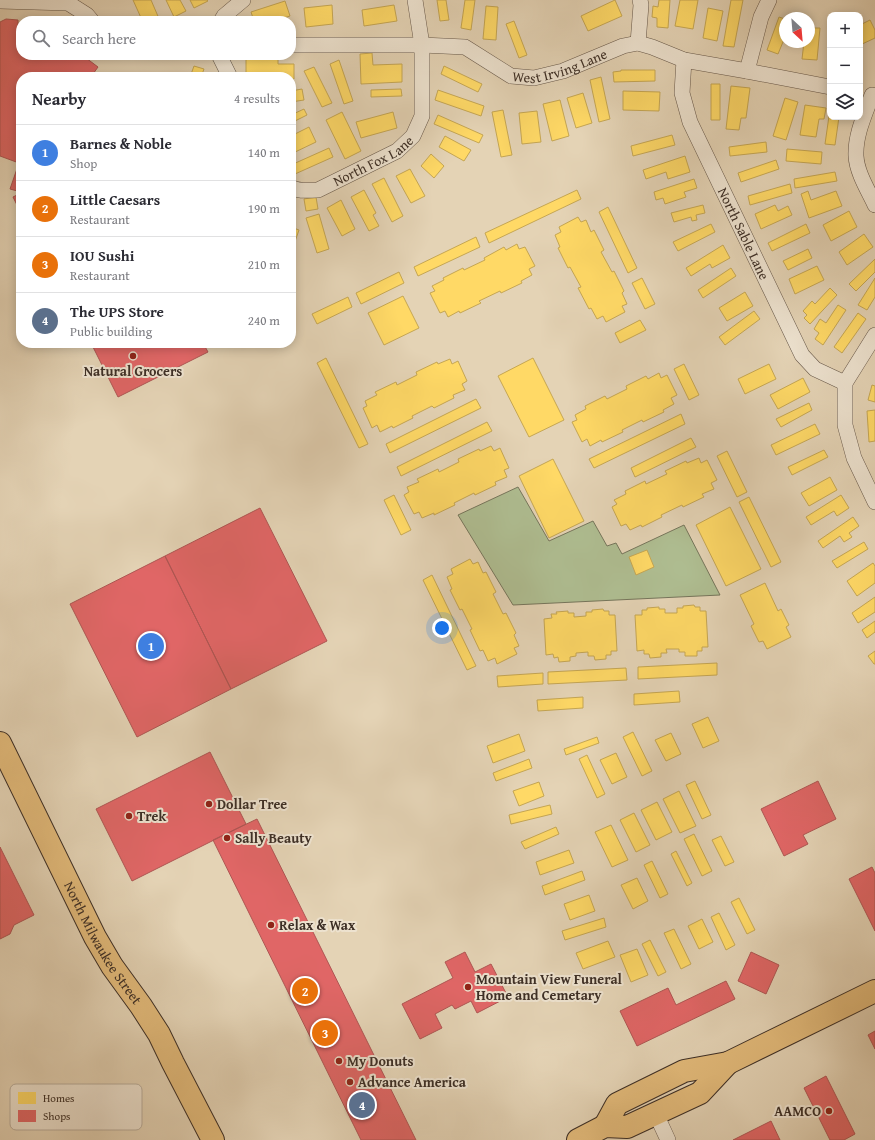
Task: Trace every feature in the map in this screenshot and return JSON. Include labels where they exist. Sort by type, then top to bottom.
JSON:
[{"type":"main road","name":"North Milwaukee Street","points":[[0,743],[95,937],[112,966],[159,1034],[172,1063],[213,1140]]},
{"type":"main road","points":[[605,1126],[617,1104],[684,1071],[728,1063],[875,992]]},
{"type":"main road","points":[[578,1140],[605,1126],[627,1127],[700,1092],[728,1063]]},
{"type":"street","points":[[224,16],[243,0]]},
{"type":"street","name":"North Fox Lane","points":[[296,190],[305,191],[318,190],[397,151],[413,136],[422,116],[422,45],[414,0]]},
{"type":"street","points":[[640,0],[641,5],[638,43],[684,60],[827,86]]},
{"type":"street","points":[[748,71],[761,17],[769,0]]},
{"type":"street","points":[[0,1],[68,3],[88,16]]},
{"type":"street","name":"West Irving Lane","points":[[296,45],[422,45],[465,47],[511,76],[534,78],[563,71],[623,46],[638,43]]},
{"type":"street","points":[[222,60],[228,72]]},
{"type":"street","name":"North Sable Lane","points":[[684,60],[682,92],[690,122],[802,355],[815,369],[845,383]]},
{"type":"street","points":[[869,93],[857,140],[856,157],[861,175],[875,205]]},
{"type":"street","points":[[875,336],[845,383],[845,425],[854,458],[875,502]]},
{"type":"street","points":[[656,1114],[671,1140]]},
{"type":"green space","points":[[518,487],[549,541],[593,521],[607,546],[616,543],[622,554],[684,525],[720,595],[513,605],[458,515]]},
{"type":"building: Homes","points":[[133,0],[151,0],[158,16],[140,16]]},
{"type":"building: Homes","points":[[166,0],[180,0],[186,11],[174,16]]},
{"type":"building: Homes","points":[[190,0],[207,0],[208,1],[194,8]]},
{"type":"building: Homes","points":[[437,0],[446,0],[449,20],[440,21]]},
{"type":"building: Homes","points":[[465,0],[475,0],[471,30],[461,28]]},
{"type":"building: Homes","points":[[615,0],[622,16],[588,31],[581,16]]},
{"type":"building: Homes","points":[[659,0],[670,0],[668,28],[657,27],[657,18],[652,17],[653,6],[658,7]]},
{"type":"building: Homes","points":[[680,0],[698,0],[693,29],[675,26]]},
{"type":"building: Homes","points":[[731,0],[743,0],[734,47],[723,46]]},
{"type":"building: Homes","points":[[285,1],[290,16],[252,16],[251,12]]},
{"type":"building: Homes","points":[[332,5],[333,24],[306,27],[304,8]]},
{"type":"building: Homes","points":[[394,5],[397,21],[364,26],[362,10]]},
{"type":"building: Homes","points":[[486,6],[498,7],[496,40],[483,39]]},
{"type":"building: Homes","points":[[708,8],[723,11],[717,41],[703,38]]},
{"type":"building: Homes","points":[[779,17],[779,48],[780,48],[778,54],[767,50]]},
{"type":"building: Homes","points":[[870,20],[875,30],[875,38],[863,44],[863,24]]},
{"type":"building: Homes","points":[[514,21],[527,55],[519,58],[506,24]]},
{"type":"building: Homes","points":[[815,28],[820,28],[817,60],[802,59],[803,48],[815,48]]},
{"type":"building: Homes","points":[[372,53],[373,65],[402,64],[402,82],[361,84],[360,54]]},
{"type":"building: Homes","points":[[246,60],[278,60],[278,64],[294,64],[294,72],[246,72]]},
{"type":"building: Homes","points":[[339,60],[353,101],[344,104],[330,64]]},
{"type":"building: Homes","points":[[194,66],[204,69],[203,72],[192,72]]},
{"type":"building: Homes","points":[[444,66],[482,84],[478,92],[441,74]]},
{"type":"building: Homes","points":[[314,67],[332,103],[322,107],[304,71]]},
{"type":"building: Homes","points":[[621,70],[655,70],[655,81],[614,82],[613,72]]},
{"type":"building: Homes","points":[[601,77],[610,119],[599,122],[590,80]]},
{"type":"building: Homes","points":[[711,84],[720,84],[720,120],[711,120]]},
{"type":"building: Homes","points":[[731,86],[750,88],[746,118],[741,118],[739,130],[726,129]]},
{"type":"building: Homes","points":[[302,89],[304,100],[296,101],[296,90]]},
{"type":"building: Homes","points":[[401,89],[402,96],[371,97],[371,90]]},
{"type":"building: Homes","points":[[438,90],[484,106],[481,116],[435,100]]},
{"type":"building: Homes","points":[[623,91],[660,92],[659,111],[623,110]]},
{"type":"building: Homes","points":[[583,93],[592,123],[576,128],[567,98]]},
{"type":"building: Homes","points":[[785,98],[798,102],[786,140],[773,136]]},
{"type":"building: Homes","points":[[560,100],[569,136],[552,141],[543,104]]},
{"type":"building: Homes","points":[[805,105],[826,108],[824,119],[819,119],[816,137],[800,135]]},
{"type":"building: Homes","points":[[304,109],[307,115],[296,120],[296,113]]},
{"type":"building: Homes","points":[[503,110],[512,155],[501,157],[492,112]]},
{"type":"building: Homes","points":[[537,111],[541,142],[522,144],[519,113]]},
{"type":"building: Homes","points":[[342,112],[361,151],[345,159],[326,120]]},
{"type":"building: Homes","points":[[393,112],[397,128],[361,138],[356,122]]},
{"type":"building: Homes","points":[[438,115],[483,135],[479,143],[434,124]]},
{"type":"building: Homes","points":[[828,120],[839,120],[835,145],[825,144]]},
{"type":"building: Homes","points":[[309,127],[316,142],[296,152],[296,134]]},
{"type":"building: Homes","points":[[672,135],[675,145],[633,156],[631,146]]},
{"type":"building: Homes","points":[[445,136],[471,150],[464,161],[439,147]]},
{"type":"building: Homes","points":[[766,142],[767,152],[730,156],[729,147]]},
{"type":"building: Homes","points":[[329,148],[333,157],[296,174],[296,163]]},
{"type":"building: Homes","points":[[787,149],[822,152],[821,164],[786,161]]},
{"type":"building: Homes","points":[[431,154],[444,166],[434,178],[421,166]]},
{"type":"building: Homes","points":[[685,156],[690,172],[668,179],[666,172],[646,179],[643,170]]},
{"type":"building: Homes","points":[[776,160],[779,169],[741,182],[738,173]]},
{"type":"building: Homes","points":[[410,169],[425,196],[411,203],[396,176]]},
{"type":"building: Homes","points":[[835,172],[837,181],[795,188],[794,179]]},
{"type":"building: Homes","points":[[384,178],[403,216],[392,222],[372,184]]},
{"type":"building: Homes","points":[[694,179],[697,188],[684,192],[686,197],[665,204],[663,198],[656,200],[654,192]]},
{"type":"building: Homes","points":[[790,184],[792,193],[750,205],[748,196]]},
{"type":"building: Homes","points":[[364,190],[376,213],[373,215],[379,226],[369,231],[351,197]]},
{"type":"building: Homes","points":[[577,190],[581,199],[489,243],[485,233]]},
{"type":"building: Homes","points":[[808,191],[811,200],[836,191],[842,206],[809,218],[801,194]]},
{"type":"building: Homes","points":[[316,197],[318,209],[306,211],[304,199]]},
{"type":"building: Homes","points":[[341,200],[355,229],[342,236],[327,208]]},
{"type":"building: Homes","points":[[703,205],[705,213],[696,215],[697,220],[692,221],[691,217],[674,222],[671,213]]},
{"type":"building: Homes","points":[[775,205],[778,211],[788,206],[792,215],[761,229],[755,214]]},
{"type":"building: Homes","points":[[608,207],[637,268],[628,273],[599,212]]},
{"type":"building: Homes","points":[[849,211],[857,227],[831,241],[823,225]]},
{"type":"building: Homes","points":[[319,214],[329,249],[317,253],[306,218]]},
{"type":"building: Homes","points":[[578,217],[581,222],[586,220],[591,232],[594,230],[604,250],[601,252],[612,272],[614,271],[624,291],[622,293],[627,304],[622,306],[625,312],[606,322],[603,316],[597,319],[591,308],[589,309],[578,288],[581,287],[570,267],[568,268],[558,248],[560,247],[555,235],[561,232],[559,227]]},
{"type":"building: Homes","points":[[711,224],[715,232],[678,251],[673,242]]},
{"type":"building: Homes","points":[[806,224],[810,233],[772,251],[768,243]]},
{"type":"building: Homes","points":[[296,229],[299,230],[296,239]]},
{"type":"building: Homes","points":[[864,234],[873,247],[847,265],[839,252]]},
{"type":"building: Homes","points":[[476,237],[480,247],[418,276],[414,267]]},
{"type":"building: Homes","points":[[517,244],[519,249],[525,247],[535,266],[529,269],[532,275],[521,281],[522,283],[479,301],[481,303],[460,313],[459,311],[448,317],[445,311],[440,313],[430,293],[435,291],[432,286],[444,280],[443,278],[463,268],[464,270],[485,260],[484,258],[504,247],[506,250]]},
{"type":"building: Homes","points":[[723,245],[730,258],[712,268],[710,264],[691,276],[686,268]]},
{"type":"building: Homes","points":[[808,249],[812,258],[788,270],[783,261]]},
{"type":"building: Homes","points":[[875,259],[875,272],[856,291],[849,284]]},
{"type":"building: Homes","points":[[817,266],[824,280],[795,294],[789,279]]},
{"type":"building: Homes","points":[[731,268],[736,276],[703,298],[698,290]]},
{"type":"building: Homes","points":[[399,272],[404,283],[361,304],[356,293]]},
{"type":"building: Homes","points":[[642,278],[655,304],[645,309],[632,283]]},
{"type":"building: Homes","points":[[875,278],[875,297],[867,310],[858,305]]},
{"type":"building: Homes","points":[[830,288],[837,295],[810,324],[804,318],[807,315],[803,311],[812,301],[815,304]]},
{"type":"building: Homes","points":[[745,292],[753,306],[727,321],[719,308]]},
{"type":"building: Homes","points":[[403,296],[419,328],[384,345],[368,313]]},
{"type":"building: Homes","points":[[348,297],[352,307],[317,324],[312,314]]},
{"type":"building: Homes","points":[[838,305],[846,310],[823,345],[815,339],[819,333],[814,329],[820,319],[826,323]]},
{"type":"building: Homes","points":[[754,311],[760,319],[725,345],[719,337]]},
{"type":"building: Homes","points":[[858,313],[866,319],[842,353],[834,347]]},
{"type":"building: Homes","points":[[640,320],[646,330],[620,343],[615,333]]},
{"type":"building: Homes","points":[[326,358],[368,444],[359,448],[317,363]]},
{"type":"building: Homes","points":[[533,358],[564,420],[529,437],[498,376]]},
{"type":"building: Homes","points":[[450,359],[452,364],[458,361],[467,381],[462,384],[465,390],[453,395],[454,398],[434,408],[432,406],[393,428],[392,426],[380,432],[377,425],[372,428],[363,408],[367,406],[365,401],[377,395],[375,392],[396,382],[397,385],[417,375],[416,372],[437,362],[438,364]]},
{"type":"building: Homes","points":[[684,364],[699,395],[689,400],[674,369]]},
{"type":"building: Homes","points":[[769,364],[776,379],[745,394],[738,379]]},
{"type":"building: Homes","points":[[659,373],[661,378],[667,375],[677,395],[671,398],[674,404],[663,410],[664,412],[643,422],[642,420],[622,430],[623,432],[602,442],[601,440],[590,446],[587,439],[582,442],[572,422],[577,420],[575,415],[586,409],[585,406],[605,396],[607,399],[627,389],[626,386],[646,376],[648,379]]},
{"type":"building: Homes","points":[[803,378],[810,392],[778,409],[770,395]]},
{"type":"building: Homes","points":[[872,385],[875,386],[875,402],[868,400]]},
{"type":"building: Homes","points":[[476,399],[481,408],[390,453],[386,444]]},
{"type":"building: Homes","points":[[809,403],[812,410],[781,427],[776,419]]},
{"type":"building: Homes","points":[[875,410],[875,441],[869,442],[867,411]]},
{"type":"building: Homes","points":[[681,414],[685,424],[594,468],[589,459]]},
{"type":"building: Homes","points":[[487,422],[492,431],[401,476],[397,467]]},
{"type":"building: Homes","points":[[815,424],[820,434],[776,455],[771,445]]},
{"type":"building: Homes","points":[[691,438],[696,447],[635,477],[631,468]]},
{"type":"building: Homes","points":[[491,446],[494,451],[500,448],[509,468],[504,470],[507,477],[495,482],[496,485],[475,495],[474,493],[454,503],[455,505],[434,515],[434,513],[422,518],[419,512],[414,514],[404,495],[409,492],[407,487],[419,482],[417,479],[438,469],[439,472],[459,462],[458,459],[479,449],[480,451]]},
{"type":"building: Homes","points":[[824,450],[828,457],[792,475],[788,467]]},
{"type":"building: Homes","points":[[727,451],[747,492],[737,497],[717,456]]},
{"type":"building: Homes","points":[[699,458],[701,463],[707,460],[717,480],[711,483],[714,489],[702,494],[704,497],[661,515],[662,517],[642,527],[641,525],[630,530],[626,524],[621,526],[612,507],[617,504],[614,500],[626,494],[625,491],[645,481],[646,484],[667,474],[665,471],[686,461],[687,463]]},
{"type":"building: Homes","points":[[553,459],[584,521],[549,538],[519,476]]},
{"type":"building: Homes","points":[[830,477],[837,490],[809,506],[801,493]]},
{"type":"building: Homes","points":[[394,495],[411,530],[401,535],[384,500]]},
{"type":"building: Homes","points":[[841,495],[849,508],[837,516],[834,511],[811,525],[806,517]]},
{"type":"building: Homes","points":[[749,497],[781,562],[771,567],[739,502]]},
{"type":"building: Homes","points":[[730,507],[761,569],[726,586],[696,525]]},
{"type":"building: Homes","points":[[853,517],[859,526],[849,533],[852,537],[844,542],[840,536],[823,548],[818,541]]},
{"type":"building: Homes","points":[[864,542],[868,549],[837,568],[832,561]]},
{"type":"building: Homes","points":[[647,550],[654,567],[636,575],[629,557]]},
{"type":"building: Homes","points":[[470,559],[473,564],[478,562],[483,573],[486,572],[496,592],[493,594],[503,614],[506,613],[516,633],[514,635],[519,646],[514,648],[517,654],[497,664],[495,658],[488,661],[483,650],[480,651],[470,630],[472,629],[450,590],[452,589],[447,577],[453,574],[451,569]]},
{"type":"building: Homes","points":[[873,563],[875,566],[875,583],[857,596],[847,581]]},
{"type":"building: Homes","points":[[432,575],[476,666],[467,670],[423,580]]},
{"type":"building: Homes","points":[[765,583],[778,611],[781,609],[789,625],[786,627],[791,637],[767,649],[763,641],[759,642],[751,626],[754,624],[740,595]]},
{"type":"building: Homes","points":[[875,597],[875,612],[858,623],[852,613]]},
{"type":"building: Homes","points":[[694,605],[695,607],[700,607],[700,611],[706,611],[708,647],[702,647],[702,651],[697,651],[697,656],[685,656],[685,652],[679,652],[679,649],[666,649],[667,653],[661,653],[661,657],[650,658],[649,654],[644,654],[644,650],[637,651],[635,615],[642,615],[642,610],[647,610],[647,608],[659,607],[659,609],[665,609],[665,613],[677,613],[677,608]]},
{"type":"building: Homes","points":[[603,609],[604,611],[609,611],[609,615],[615,615],[617,651],[611,651],[611,655],[606,655],[606,659],[595,660],[594,656],[588,656],[588,652],[576,653],[576,656],[570,657],[570,661],[559,662],[558,657],[554,658],[553,654],[546,655],[544,619],[552,618],[551,614],[557,614],[556,612],[568,611],[568,613],[574,613],[574,617],[586,616],[586,612]]},
{"type":"building: Homes","points":[[875,621],[875,632],[867,638],[862,630]]},
{"type":"building: Homes","points":[[875,651],[875,664],[874,664],[868,656]]},
{"type":"building: Homes","points":[[717,663],[717,675],[638,679],[638,667]]},
{"type":"building: Homes","points":[[626,668],[627,680],[548,684],[548,672]]},
{"type":"building: Homes","points":[[543,673],[543,684],[498,687],[497,676]]},
{"type":"building: Homes","points":[[679,691],[680,702],[634,705],[634,694]]},
{"type":"building: Homes","points":[[583,697],[583,708],[538,711],[537,700]]},
{"type":"building: Homes","points":[[708,717],[719,741],[703,748],[692,724]]},
{"type":"building: Homes","points":[[633,732],[652,771],[642,776],[623,737]]},
{"type":"building: Homes","points":[[671,733],[681,754],[666,761],[655,740]]},
{"type":"building: Homes","points":[[519,734],[525,751],[493,763],[487,746]]},
{"type":"building: Homes","points":[[597,737],[599,743],[566,755],[564,749]]},
{"type":"building: Homes","points":[[616,753],[627,777],[612,784],[600,760]]},
{"type":"building: Homes","points":[[587,755],[605,794],[597,798],[579,759]]},
{"type":"building: Homes","points":[[529,759],[532,768],[496,781],[493,773]]},
{"type":"building: Homes","points":[[695,781],[711,815],[702,819],[686,785]]},
{"type":"building: Homes","points":[[539,782],[544,796],[519,806],[513,791]]},
{"type":"building: Homes","points":[[679,791],[696,826],[680,833],[663,799]]},
{"type":"building: Homes","points":[[657,802],[672,832],[656,840],[641,810]]},
{"type":"building: Homes","points":[[550,805],[552,814],[511,824],[509,815]]},
{"type":"building: Homes","points":[[634,813],[650,845],[636,852],[620,820]]},
{"type":"building: Homes","points":[[611,825],[628,860],[612,867],[595,832]]},
{"type":"building: Homes","points":[[556,827],[559,834],[525,849],[521,842]]},
{"type":"building: Homes","points":[[694,834],[712,871],[702,876],[684,839]]},
{"type":"building: Homes","points":[[721,836],[734,862],[725,866],[712,840]]},
{"type":"building: Homes","points":[[569,850],[574,863],[540,875],[536,862]]},
{"type":"building: Homes","points":[[676,851],[692,883],[687,886],[671,854]]},
{"type":"building: Homes","points":[[652,861],[668,894],[660,898],[644,865]]},
{"type":"building: Homes","points":[[582,871],[585,880],[545,895],[542,886]]},
{"type":"building: Homes","points":[[637,878],[648,901],[633,909],[621,885]]},
{"type":"building: Homes","points":[[589,895],[595,911],[570,920],[564,904]]},
{"type":"building: Homes","points":[[739,898],[755,930],[747,934],[731,902]]},
{"type":"building: Homes","points":[[719,913],[735,945],[726,950],[711,917]]},
{"type":"building: Homes","points":[[604,918],[606,927],[565,940],[562,931]]},
{"type":"building: Homes","points":[[702,919],[713,942],[699,949],[688,926]]},
{"type":"building: Homes","points":[[674,929],[691,964],[681,969],[664,933]]},
{"type":"building: Homes","points":[[650,940],[666,972],[658,976],[642,944]]},
{"type":"building: Homes","points":[[608,941],[615,957],[583,969],[576,953]]},
{"type":"building: Homes","points":[[637,949],[648,975],[631,982],[620,955]]},
{"type":"building: Shops","points":[[6,19],[16,20],[16,60],[89,60],[98,67],[94,72],[16,72],[16,162],[0,156],[0,22]]},
{"type":"building: Shops","points":[[16,172],[16,191],[10,189]]},
{"type":"building: Shops","points":[[16,196],[16,203],[13,197]]},
{"type":"building: Shops","points":[[94,348],[206,348],[208,352],[118,397]]},
{"type":"building: Shops","points":[[260,508],[327,641],[231,689],[165,556]]},
{"type":"building: Shops","points":[[165,556],[231,689],[137,737],[70,604]]},
{"type":"building: Shops","points":[[210,752],[246,824],[132,881],[96,809]]},
{"type":"building: Shops","points":[[818,781],[836,819],[803,835],[808,844],[784,856],[761,809]]},
{"type":"building: Shops","points":[[257,819],[416,1140],[361,1140],[213,840]]},
{"type":"building: Shops","points":[[0,847],[34,915],[14,925],[10,934],[0,939]]},
{"type":"building: Shops","points":[[872,867],[875,873],[875,931],[849,879]]},
{"type":"building: Shops","name":"Mountain View Funeral Home and Cemetary","points":[[465,952],[475,972],[491,964],[508,997],[477,1013],[471,1001],[455,1009],[452,1005],[435,1014],[442,1028],[420,1039],[402,1004],[453,978],[445,962]]},
{"type":"building: Shops","points":[[751,952],[779,965],[766,994],[738,981]]},
{"type":"building: Shops","points":[[726,981],[735,999],[637,1046],[620,1011],[668,988],[676,1005]]},
{"type":"building: Shops","points":[[875,1031],[875,1049],[868,1035]]},
{"type":"building: Shops","name":"AAMCO","points":[[826,1076],[855,1134],[844,1140],[830,1140],[804,1088]]},
{"type":"building: Shops","points":[[771,1121],[780,1140],[733,1140]]},
{"type":"place","name":"Natural Grocers","points":[[133,356]]},
{"type":"place","name":"Barnes & Noble","points":[[151,646]]},
{"type":"place","name":"Dollar Tree","points":[[209,804]]},
{"type":"place","name":"Trek","points":[[129,816]]},
{"type":"place","name":"Sally Beauty","points":[[227,838]]},
{"type":"place","name":"Relax & Wax","points":[[271,925]]},
{"type":"place","name":"Mountain View Funeral Home and Cemetary","points":[[468,987]]},
{"type":"place","name":"Little Caesars","points":[[305,991]]},
{"type":"place","name":"IOU Sushi","points":[[325,1033]]},
{"type":"place","name":"My Donuts","points":[[339,1061]]},
{"type":"place","name":"Advance America","points":[[350,1082]]},
{"type":"place","name":"The UPS Store","points":[[362,1105]]},
{"type":"place","name":"AAMCO","points":[[829,1111]]}]
